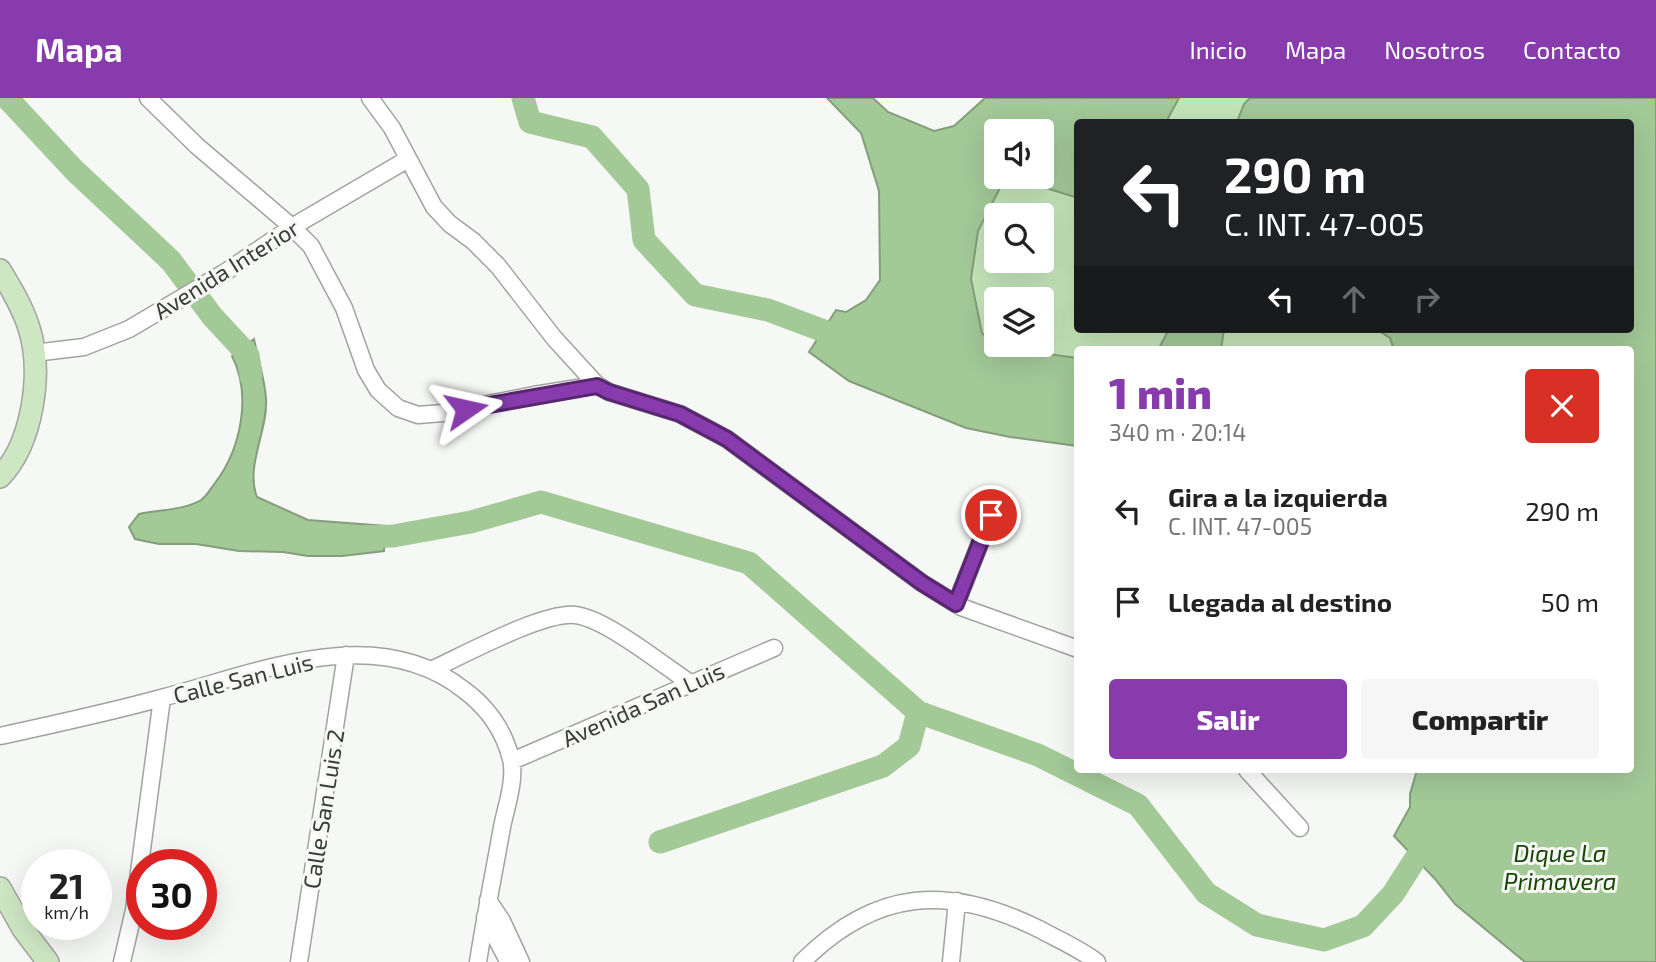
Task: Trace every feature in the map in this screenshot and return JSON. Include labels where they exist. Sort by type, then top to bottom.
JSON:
[{"type":"street","points":[[148,98],[227,173],[311,246],[344,308],[366,370],[378,390],[398,408],[418,415],[443,413],[597,386]]},
{"type":"street","points":[[370,98],[391,128],[434,207],[498,266],[561,346],[597,386],[680,414],[727,439],[922,583],[956,604],[1074,648]]},
{"type":"street","name":"Avenida Interior","points":[[34,353],[85,347],[108,339],[224,273],[292,227],[408,159]]},
{"type":"street","points":[[0,270],[29,328],[34,353],[35,385],[31,415],[21,442],[0,477]]},
{"type":"street","points":[[956,604],[991,515]]},
{"type":"street","points":[[431,670],[544,619],[577,615],[599,622],[690,683]]},
{"type":"street","name":"Avenida San Luis","points":[[512,761],[774,648]]},
{"type":"street","name":"Calle San Luis","points":[[0,736],[162,698],[283,664],[346,655],[378,656],[431,670],[458,685],[491,716],[512,761]]},
{"type":"street","name":"Calle San Luis 2","points":[[299,962],[346,655]]},
{"type":"street","points":[[122,962],[134,910],[162,698]]},
{"type":"street","points":[[512,761],[478,962],[494,956],[512,958]]},
{"type":"street","points":[[1250,773],[1300,828]]},
{"type":"street","points":[[0,888],[44,959]]},
{"type":"street","points":[[488,900],[502,921],[512,958]]},
{"type":"street","points":[[802,962],[848,923],[882,907],[919,900],[957,901],[995,911],[1030,925],[1092,960]]},
{"type":"street","points":[[951,962],[957,901]]},
{"type":"street","points":[[485,917],[512,958]]},
{"type":"shaded area","points":[[1179,98],[1250,98],[1244,104],[1238,119],[1168,119]]},
{"type":"shaded area","points":[[999,189],[1049,189],[1074,197],[1074,333],[1167,333],[1160,346],[1074,346],[1074,357],[1054,355],[1054,287],[984,287],[984,335],[971,279],[978,231],[984,219],[984,273],[1054,273],[1054,203],[992,203]]},
{"type":"shaded area","points":[[1223,333],[1382,333],[1390,338],[1393,346],[1222,346]]},
{"type":"water","points":[[827,98],[873,98],[888,112],[934,131],[954,126],[985,98],[1179,98],[1168,119],[1074,119],[1074,197],[1049,189],[1054,189],[1054,119],[984,119],[984,189],[999,189],[992,203],[984,203],[984,219],[978,231],[971,279],[984,335],[984,357],[1054,357],[1054,355],[1074,357],[1074,445],[966,428],[849,381],[809,352],[836,310],[846,312],[866,300],[880,280],[879,191],[861,133]]},
{"type":"water","name":"Dique La Primavera","points":[[1250,98],[1656,98],[1656,962],[1525,962],[1455,904],[1394,836],[1410,807],[1410,794],[1416,773],[1634,773],[1634,346],[1393,346],[1390,338],[1382,333],[1634,333],[1634,119],[1238,119],[1244,104]]},
{"type":"water","points":[[1167,333],[1223,333],[1222,346],[1160,346]]},
{"type":"water","points":[[254,339],[266,399],[264,423],[255,461],[254,485],[257,497],[308,520],[386,526],[384,551],[342,556],[308,556],[283,552],[239,551],[196,544],[159,544],[135,539],[129,527],[139,514],[179,508],[201,500],[224,469],[241,421],[241,388],[232,356]]},
{"type":"waterway","points":[[7,98],[74,170],[171,261],[212,316],[248,355],[251,376]]},
{"type":"waterway","points":[[523,98],[530,122],[592,137],[638,189],[644,240],[695,295],[768,310],[824,331]]},
{"type":"waterway","points":[[354,537],[393,536],[471,522],[541,502],[749,563],[918,712],[909,746],[883,766],[660,842]]},
{"type":"waterway","points":[[918,712],[1038,755],[1138,805],[1206,893],[1257,925],[1324,940],[1363,926],[1393,894],[1416,858]]},
{"type":"route","points":[[466,409],[597,386],[680,414],[727,439],[922,583],[956,604],[991,515]]}]
